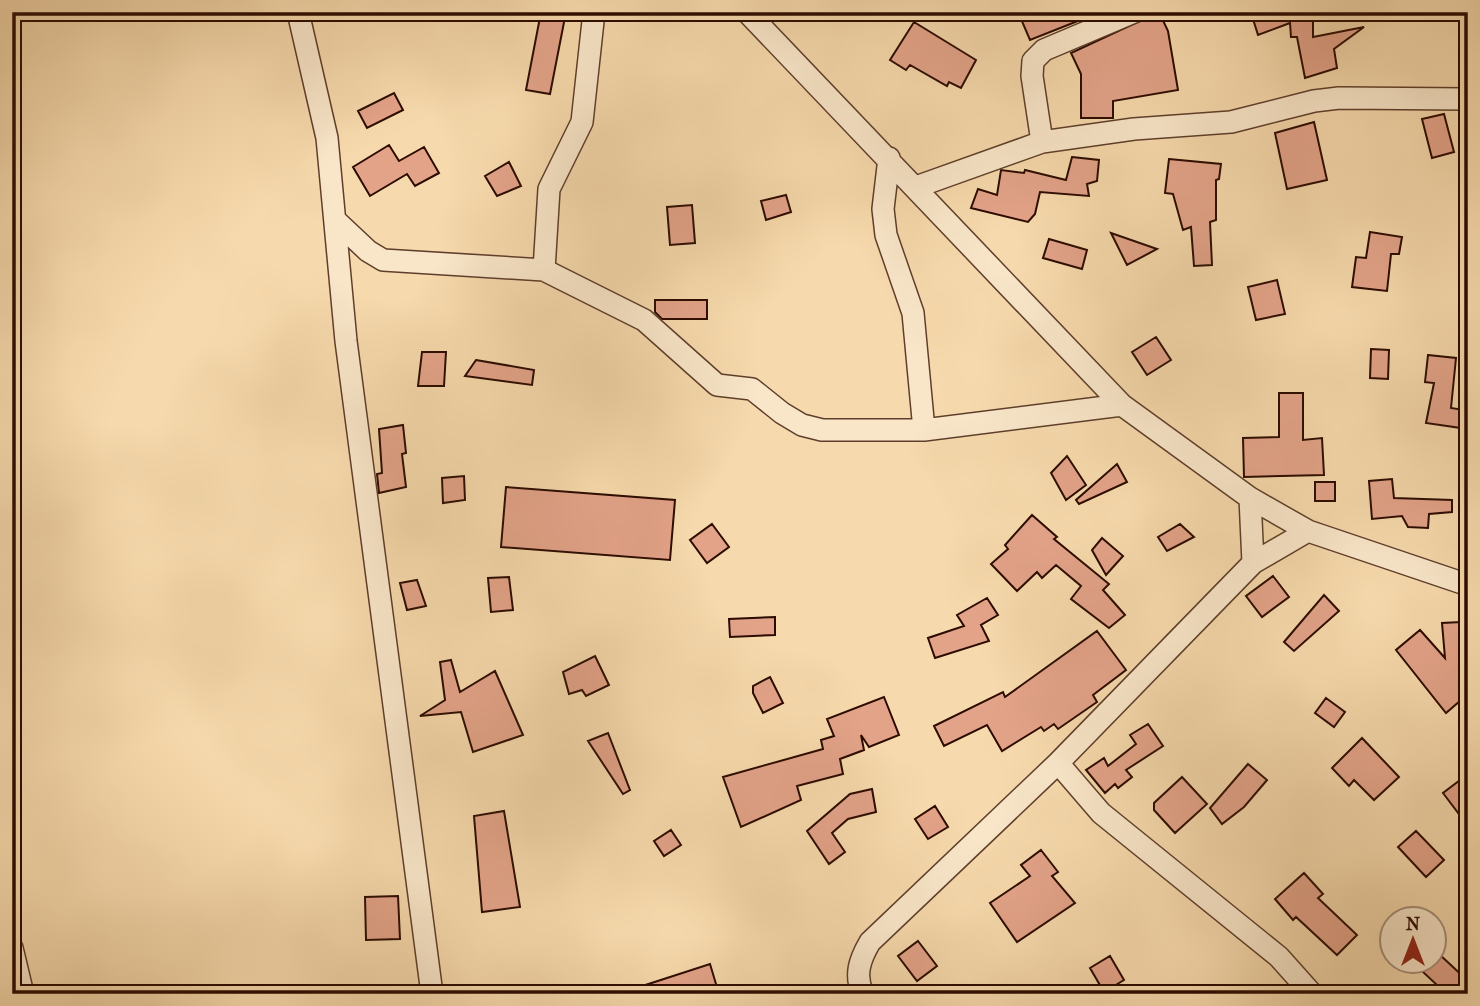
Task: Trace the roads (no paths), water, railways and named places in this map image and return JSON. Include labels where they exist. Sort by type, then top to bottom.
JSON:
[{"type":"street","points":[[298,12],[327,138],[346,341],[432,994]]},
{"type":"street","points":[[544,270],[550,189],[582,122],[594,12]]},
{"type":"street","points":[[747,12],[1122,405],[1250,498],[1308,531],[1468,585]]},
{"type":"street","points":[[1042,142],[1032,76],[1034,61],[1044,50],[1134,12]]},
{"type":"street","points":[[916,187],[1042,142],[1134,129],[1231,122],[1314,101],[1339,98],[1468,99]]},
{"type":"street","points":[[889,158],[883,209],[886,235],[913,313],[924,430]]},
{"type":"street","points":[[335,220],[368,251],[383,260],[544,270],[644,320],[717,385],[752,389],[802,425],[822,430],[924,430],[1122,405]]},
{"type":"street","points":[[1250,498],[1253,563]]},
{"type":"street","points":[[863,994],[859,985],[859,962],[870,942],[1058,763],[1253,563],[1308,531]]},
{"type":"street","points":[[1058,763],[1101,813],[1279,957],[1312,994]]},
{"type":"street","points":[[12,948],[23,994]]}]
